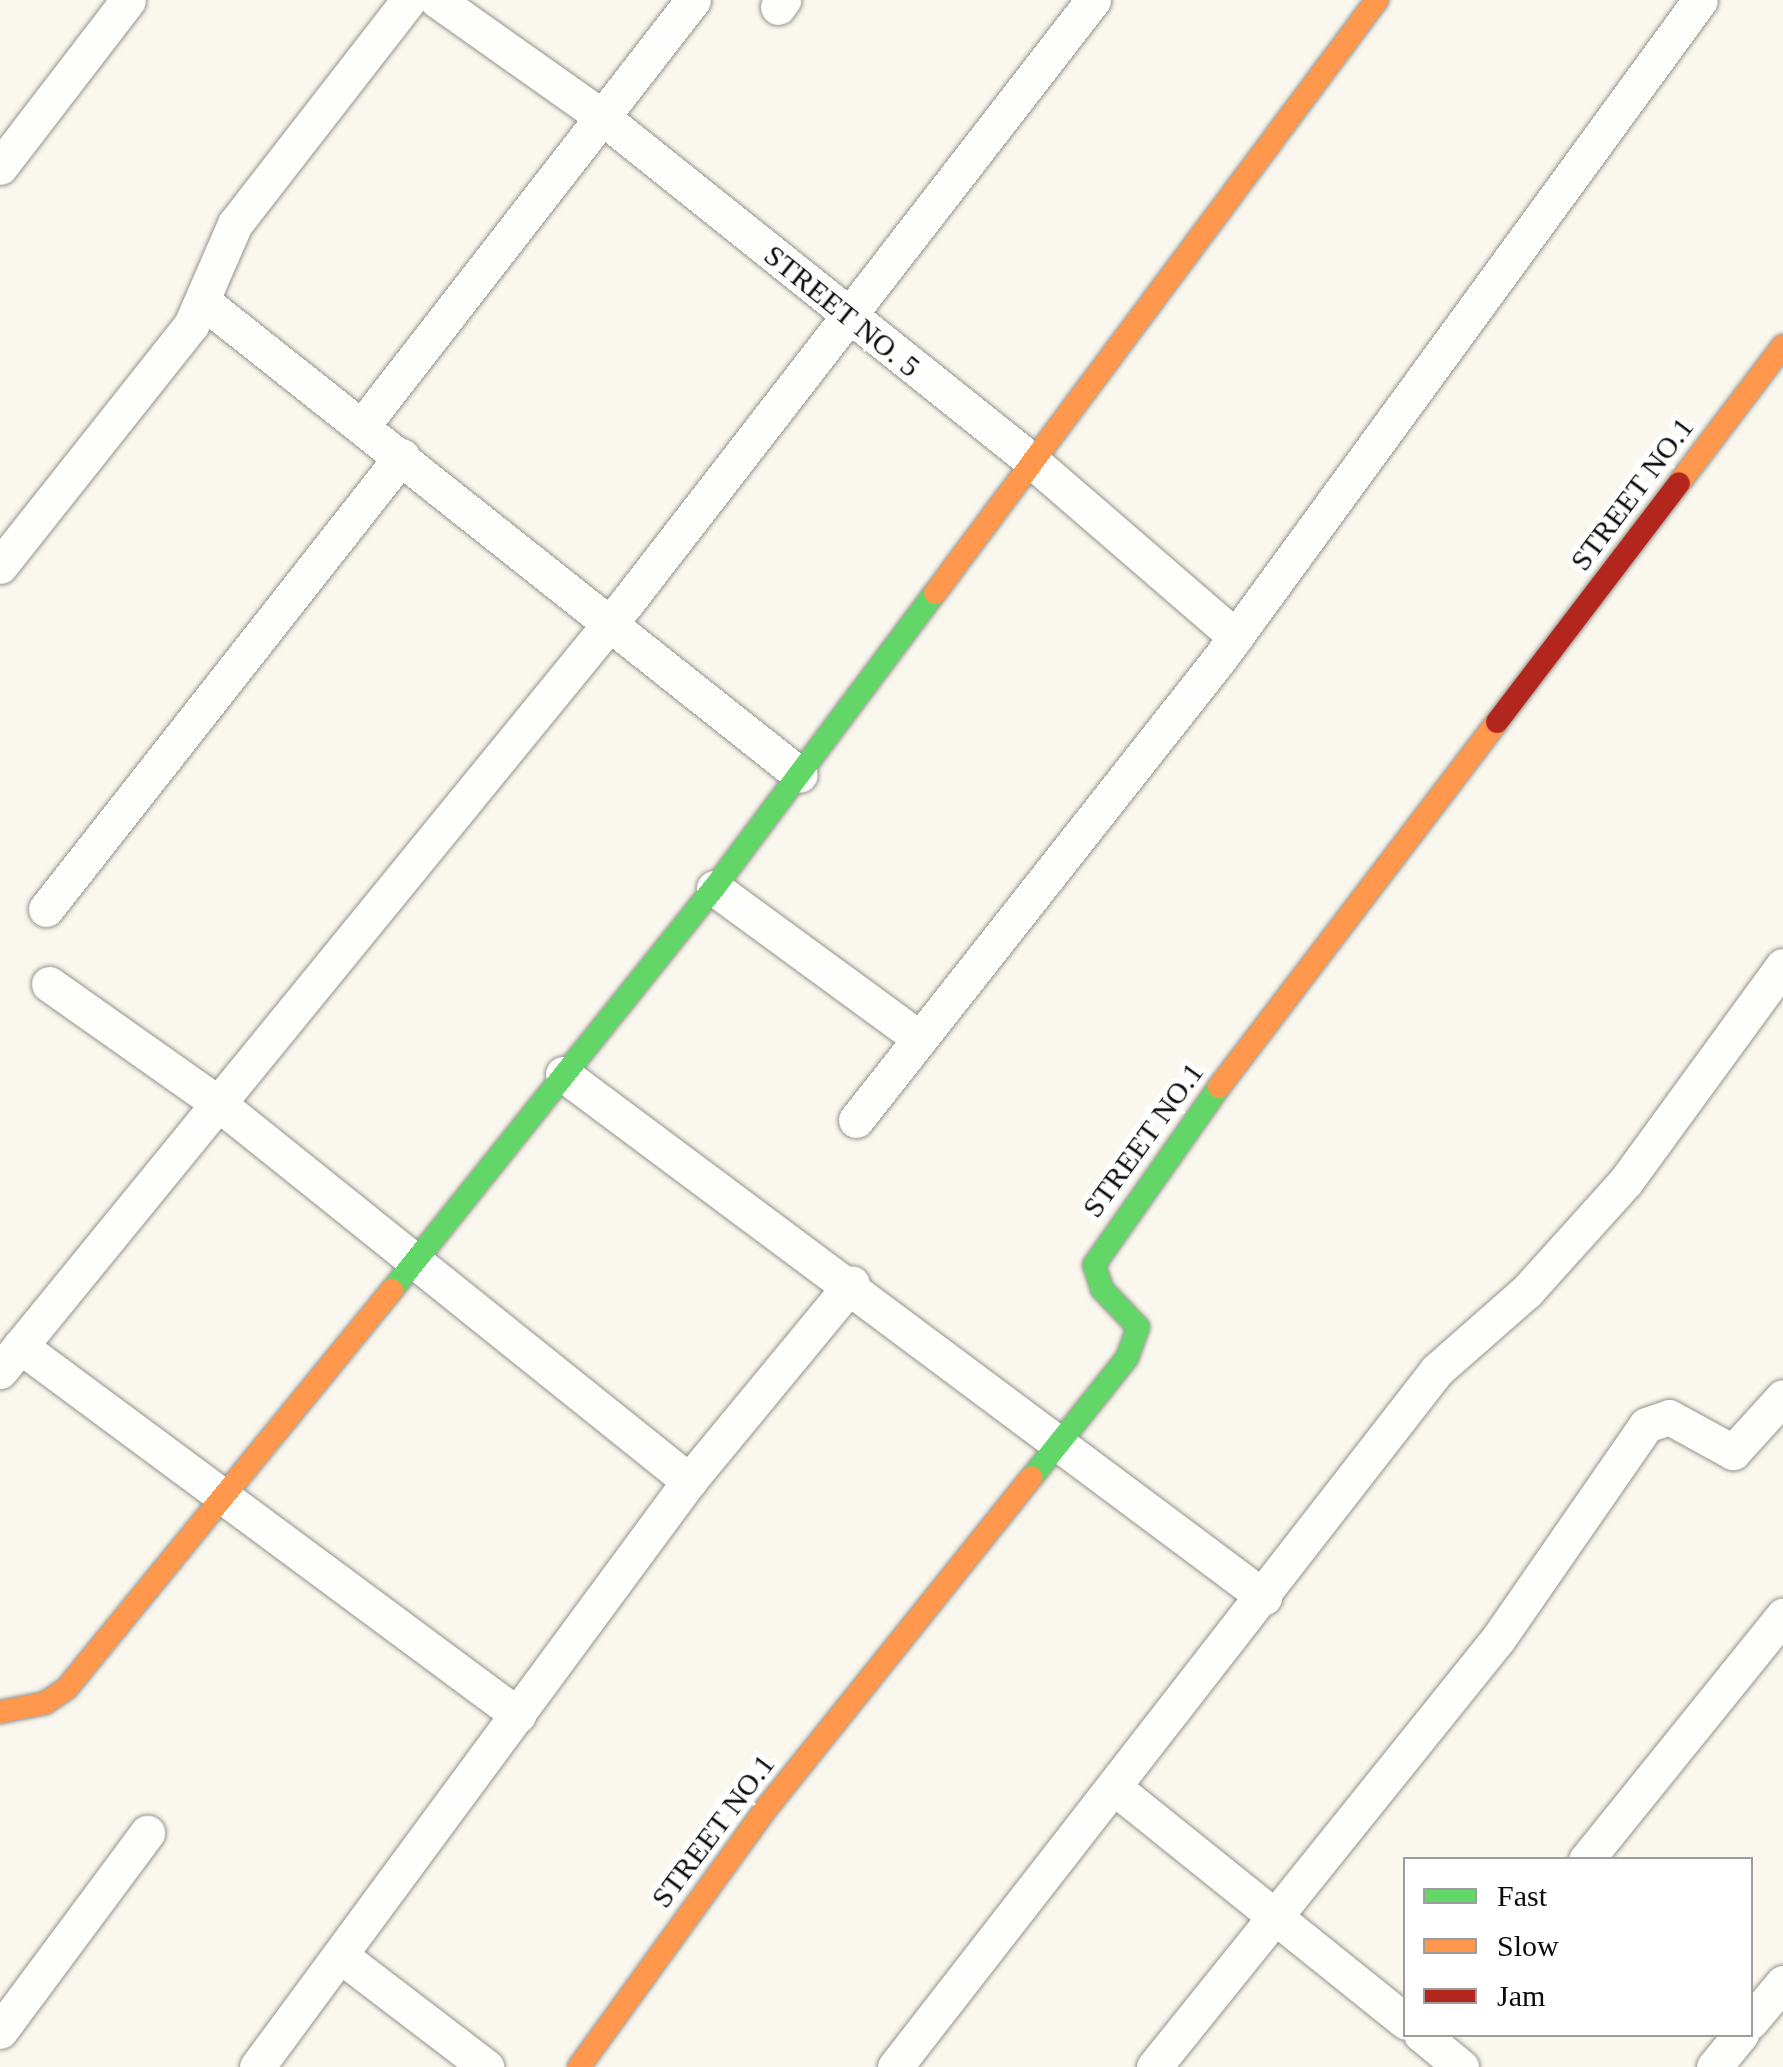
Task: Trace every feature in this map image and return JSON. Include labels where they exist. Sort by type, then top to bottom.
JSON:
[{"type":"street","points":[[0,167],[128,0]]},
{"type":"street","points":[[0,566],[205,302],[235,224],[408,0]]},
{"type":"street","name":"STREET NO. 5","points":[[436,0],[602,117],[1032,461],[1236,636]]},
{"type":"street","points":[[363,426],[692,0]]},
{"type":"street","points":[[518,1715],[222,1502],[10,1358],[219,1104],[849,318],[1093,0]]},
{"type":"street","points":[[0,1712],[58,1696],[222,1502],[714,888],[1378,0]]},
{"type":"street","points":[[856,1120],[1236,636],[1700,0]]},
{"type":"street","points":[[205,302],[608,616],[800,775]]},
{"type":"street","name":"STREET NO.1","points":[[579,2067],[769,1805],[1059,1445],[1138,1340],[1132,1317],[1095,1276],[1125,1210],[1783,346]]},
{"type":"street","points":[[46,910],[402,456]]},
{"type":"street","points":[[714,888],[920,1039]]},
{"type":"street","points":[[895,2067],[1454,1350],[1527,1291],[1626,1182],[1783,966]]},
{"type":"street","points":[[49,984],[219,1104],[689,1480]]},
{"type":"street","points":[[563,1074],[852,1283],[1059,1445],[1264,1597]]},
{"type":"street","points":[[257,2067],[689,1480],[852,1283]]},
{"type":"street","points":[[1154,2067],[1498,1639],[1646,1424],[1668,1418],[1733,1452],[1783,1397]]},
{"type":"street","points":[[1588,1857],[1783,1616]]},
{"type":"street","points":[[1114,1788],[1403,2020]]},
{"type":"street","points":[[0,2031],[148,1833]]},
{"type":"street","points":[[342,1956],[486,2067]]},
{"type":"street","points":[[1753,2018],[1783,1983]]},
{"type":"street","points":[[1714,2067],[1738,2037]]},
{"type":"traffic: fast","points":[[392,1290],[714,888],[935,593]]},
{"type":"traffic: fast","points":[[1032,1477],[1127,1358],[1138,1327],[1102,1289],[1094,1265],[1219,1087]]},
{"type":"traffic: slow","points":[[935,593],[1377,0]]},
{"type":"traffic: slow","points":[[1679,483],[1783,346]]},
{"type":"traffic: slow","points":[[1219,1087],[1497,722]]},
{"type":"traffic: slow","points":[[0,1712],[45,1703],[67,1688],[392,1290]]},
{"type":"traffic: slow","points":[[579,2067],[769,1805],[1032,1477]]},
{"type":"traffic: jam","points":[[1497,722],[1679,483]]}]
